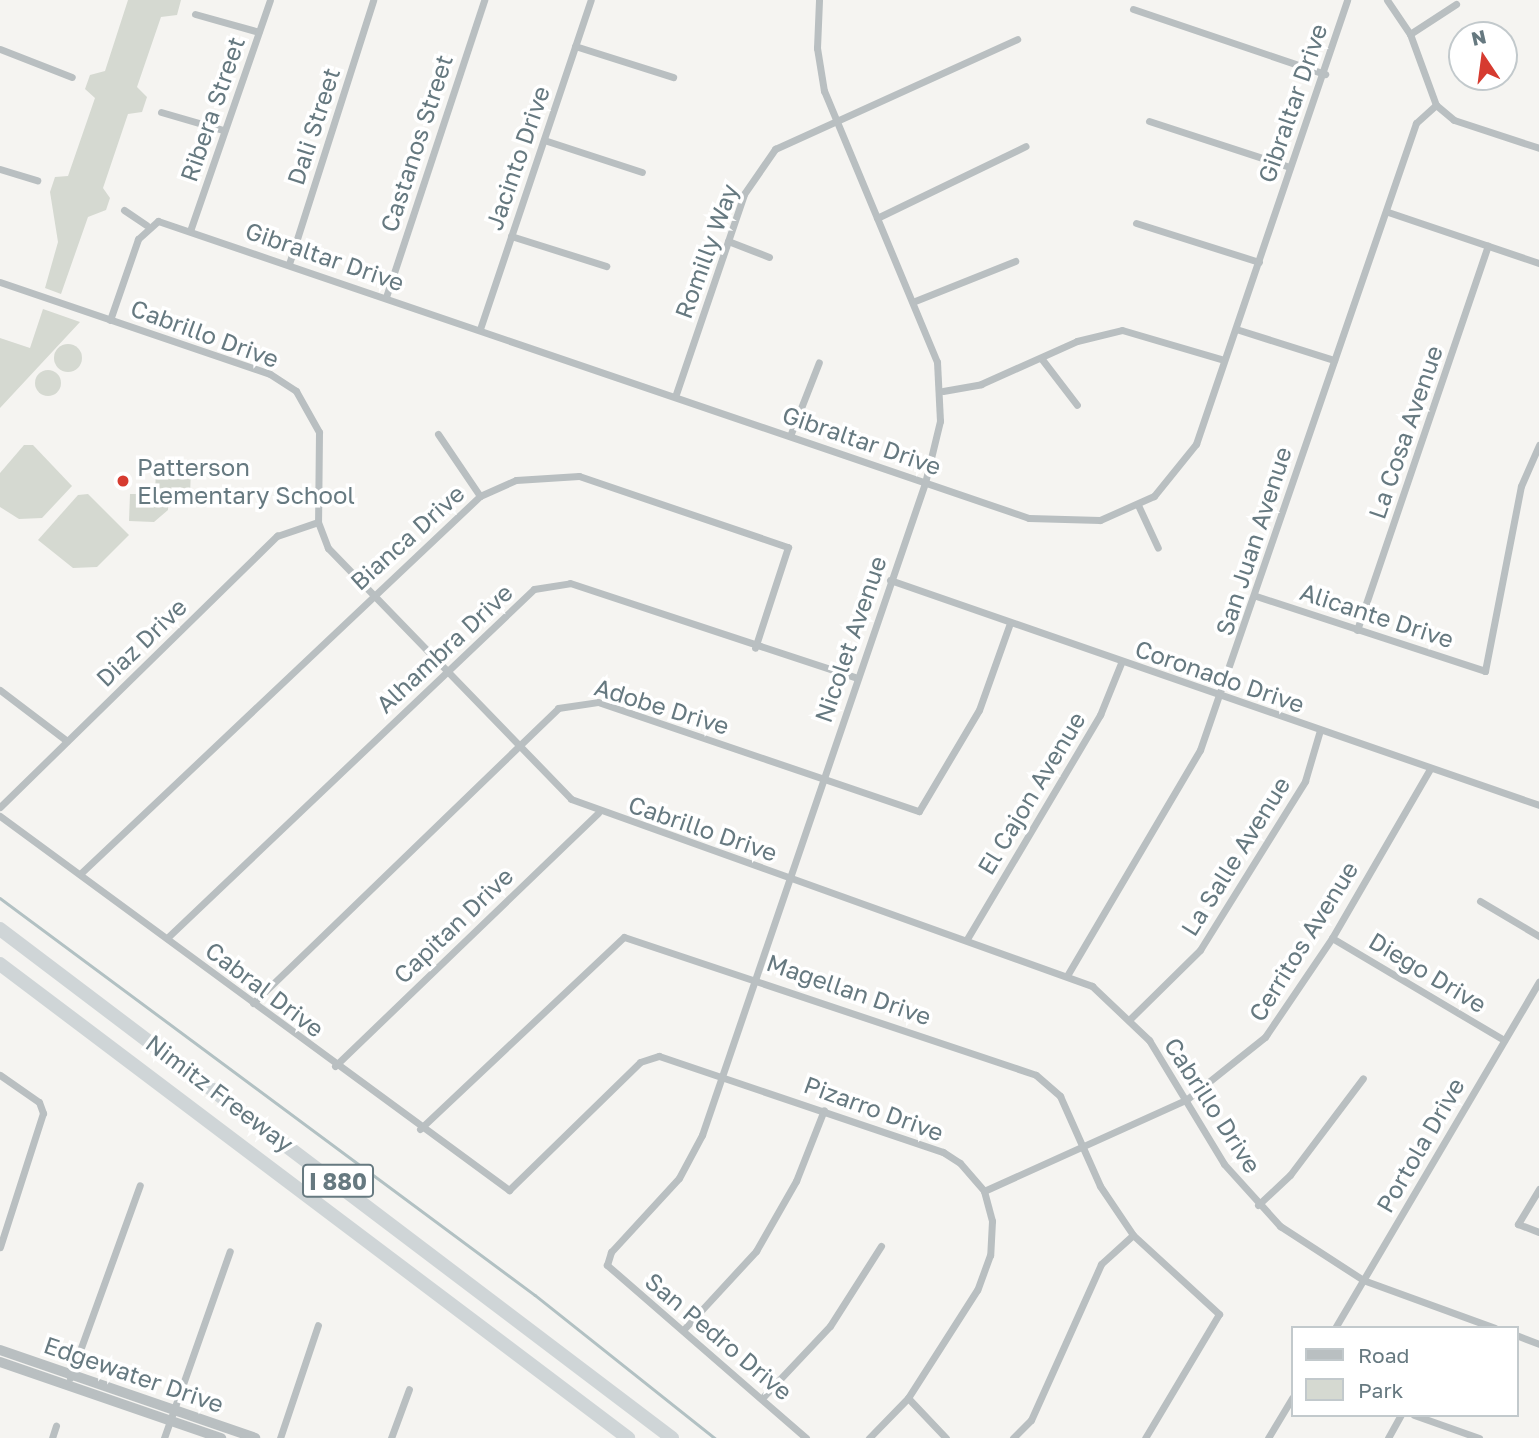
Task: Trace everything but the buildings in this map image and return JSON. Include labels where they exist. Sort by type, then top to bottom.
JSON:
[{"type":"highway","name":"Nimitz Freeway","points":[[0,929],[673,1438]]},
{"type":"highway","name":"Nimitz Freeway","points":[[0,964],[628,1438]]},
{"type":"street","name":"Ribera Street","points":[[190,231],[270,0]]},
{"type":"street","name":"Dali Street","points":[[289,264],[373,0]]},
{"type":"street","name":"Castanos Street","points":[[386,297],[483,0]]},
{"type":"street","name":"Jacinto Drive","points":[[480,329],[591,0]]},
{"type":"street","name":"Nicolet Avenue","points":[[607,1265],[611,1252],[679,1178],[702,1135],[855,677],[925,483],[943,391],[915,301],[833,119],[817,48],[819,0]]},
{"type":"street","name":"Gibraltar Drive","points":[[146,225],[158,221],[190,231],[676,394],[925,483],[1060,523],[1100,520],[1138,505],[1168,483],[1196,444],[1290,167],[1325,74],[1347,0]]},
{"type":"street","points":[[1387,0],[1410,34],[1436,104],[1454,120],[1539,148]]},
{"type":"street","points":[[1410,34],[1455,4]]},
{"type":"street","points":[[1133,9],[1325,74]]},
{"type":"street","points":[[195,14],[259,32]]},
{"type":"street","name":"Romilly Way","points":[[676,394],[728,241],[761,165],[790,138],[1017,39]]},
{"type":"street","points":[[575,46],[673,77]]},
{"type":"street","points":[[0,49],[72,77]]},
{"type":"street","name":"San Juan Avenue","points":[[1068,974],[1200,750],[1256,596],[1416,123],[1436,104]]},
{"type":"street","points":[[161,111],[223,130]]},
{"type":"street","points":[[1149,121],[1290,167]]},
{"type":"street","points":[[544,140],[642,172]]},
{"type":"street","points":[[877,218],[1026,146]]},
{"type":"street","points":[[0,169],[37,180]]},
{"type":"street","points":[[110,320],[146,225],[124,210]]},
{"type":"street","points":[[1388,212],[1539,263]]},
{"type":"street","points":[[1136,223],[1259,262]]},
{"type":"street","points":[[511,236],[606,266]]},
{"type":"street","points":[[728,241],[769,257]]},
{"type":"street","name":"La Cosa Avenue","points":[[1357,630],[1488,246]]},
{"type":"street","points":[[915,301],[1014,261]]},
{"type":"street","name":"Cabrillo Drive","points":[[0,282],[270,374],[296,391],[319,432],[318,522],[328,548],[571,799],[598,813],[1068,974],[1131,1018],[1258,1205],[1301,1243],[1363,1280],[1490,1326]]},
{"type":"street","points":[[1236,329],[1334,360]]},
{"type":"street","points":[[943,391],[981,384],[1099,333],[1122,330],[1164,337],[1224,360]]},
{"type":"street","points":[[1041,358],[1077,405]]},
{"type":"street","points":[[790,436],[819,362]]},
{"type":"street","points":[[438,434],[480,496]]},
{"type":"street","name":"Alicante Drive","points":[[1256,596],[1485,671],[1521,486],[1539,445]]},
{"type":"street","name":"Bianca Drive","points":[[80,874],[372,594],[480,496],[516,480],[579,476],[788,547],[755,648]]},
{"type":"street","points":[[1138,505],[1158,548]]},
{"type":"street","name":"Diaz Drive","points":[[0,807],[277,537],[318,522]]},
{"type":"street","name":"Coronado Drive","points":[[890,580],[1121,663],[1539,805]]},
{"type":"street","name":"Alhambra Drive","points":[[167,938],[534,589],[551,583],[570,583],[755,648],[855,677]]},
{"type":"street","name":"Adobe Drive","points":[[253,1003],[558,708],[598,702],[919,811],[979,710],[1010,624]]},
{"type":"street","name":"El Cajon Avenue","points":[[967,939],[1100,715],[1121,663]]},
{"type":"street","points":[[0,690],[67,741]]},
{"type":"street","name":"La Salle Avenue","points":[[1131,1018],[1200,950],[1305,781],[1320,730]]},
{"type":"street","name":"Cerritos Avenue","points":[[984,1191],[1186,1100],[1265,1037],[1332,938],[1430,769]]},
{"type":"street","name":"Capitan Drive","points":[[335,1066],[598,813]]},
{"type":"street","name":"Cabral Drive","points":[[0,816],[420,1129],[509,1190]]},
{"type":"street","points":[[1480,901],[1539,936]]},
{"type":"street","name":"Magellan Drive","points":[[420,1129],[624,937],[753,976],[1036,1074],[1060,1096],[1084,1147],[1133,1235],[1219,1314],[1145,1438]]},
{"type":"street","name":"Diego Drive","points":[[1332,938],[1504,1040]]},
{"type":"street","name":"Portola Drive","points":[[1336,1326],[1539,982]]},
{"type":"street","name":"Pizarro Drive","points":[[509,1190],[640,1062],[659,1056],[721,1074],[943,1152],[984,1191]]},
{"type":"street","points":[[0,1075],[39,1101],[43,1113],[0,1247]]},
{"type":"street","points":[[1258,1205],[1290,1175],[1363,1078]]},
{"type":"street","points":[[685,1328],[757,1251],[796,1181],[824,1110]]},
{"type":"street","points":[[67,1385],[140,1185]]},
{"type":"street","points":[[1539,1189],[1518,1224],[1539,1231]]},
{"type":"street","points":[[869,1438],[908,1398],[978,1290],[990,1255],[984,1191]]},
{"type":"street","points":[[1013,1438],[1031,1420],[1101,1264],[1133,1235]]},
{"type":"street","points":[[764,1395],[830,1326],[881,1246]]},
{"type":"street","points":[[164,1438],[230,1251]]},
{"type":"street","name":"San Pedro Drive","points":[[607,1265],[764,1395],[806,1438]]},
{"type":"street","points":[[280,1438],[318,1325]]},
{"type":"street","points":[[1518,1336],[1539,1344]]},
{"type":"street","name":"Edgewater Drive","points":[[0,1350],[255,1438]]},
{"type":"street","name":"Edgewater Drive","points":[[0,1362],[221,1438]]},
{"type":"street","points":[[391,1438],[409,1389]]},
{"type":"street","points":[[908,1398],[946,1438]]},
{"type":"street","points":[[1268,1438],[1290,1401]]},
{"type":"street","points":[[1388,1438],[1400,1417]]},
{"type":"street","points":[[1420,1417],[1479,1438]]},
{"type":"street","points":[[52,1438],[56,1426]]},
{"type":"green space","points":[[128,0],[181,0],[177,15],[161,17],[137,87],[147,97],[142,112],[128,114],[103,188],[110,198],[106,210],[88,217],[61,294],[45,288],[58,242],[50,192],[55,177],[68,176],[95,98],[85,89],[90,75],[105,71]]},
{"type":"green space","points":[[43,309],[80,322],[0,408],[0,338],[30,348]]},
{"type":"green space","points":[[68,344],[78,348],[82,358],[78,368],[68,372],[58,368],[54,358],[58,348]]},
{"type":"green space","points":[[48,370],[57,374],[61,383],[57,392],[48,396],[39,392],[35,383],[39,374]]},
{"type":"green space","points":[[24,445],[33,445],[72,486],[42,518],[19,519],[0,507],[0,473]]},
{"type":"green space","points":[[156,467],[191,468],[190,489],[155,488]]},
{"type":"green space","points":[[88,494],[129,535],[97,567],[73,568],[38,540],[78,495]]},
{"type":"green space","points":[[130,494],[169,494],[168,510],[154,522],[129,521]]},
{"type":"waterway","points":[[0,898],[535,1295],[715,1438]]},
{"type":"place","name":"Patterson Elementary School","points":[[123,481]]}]
